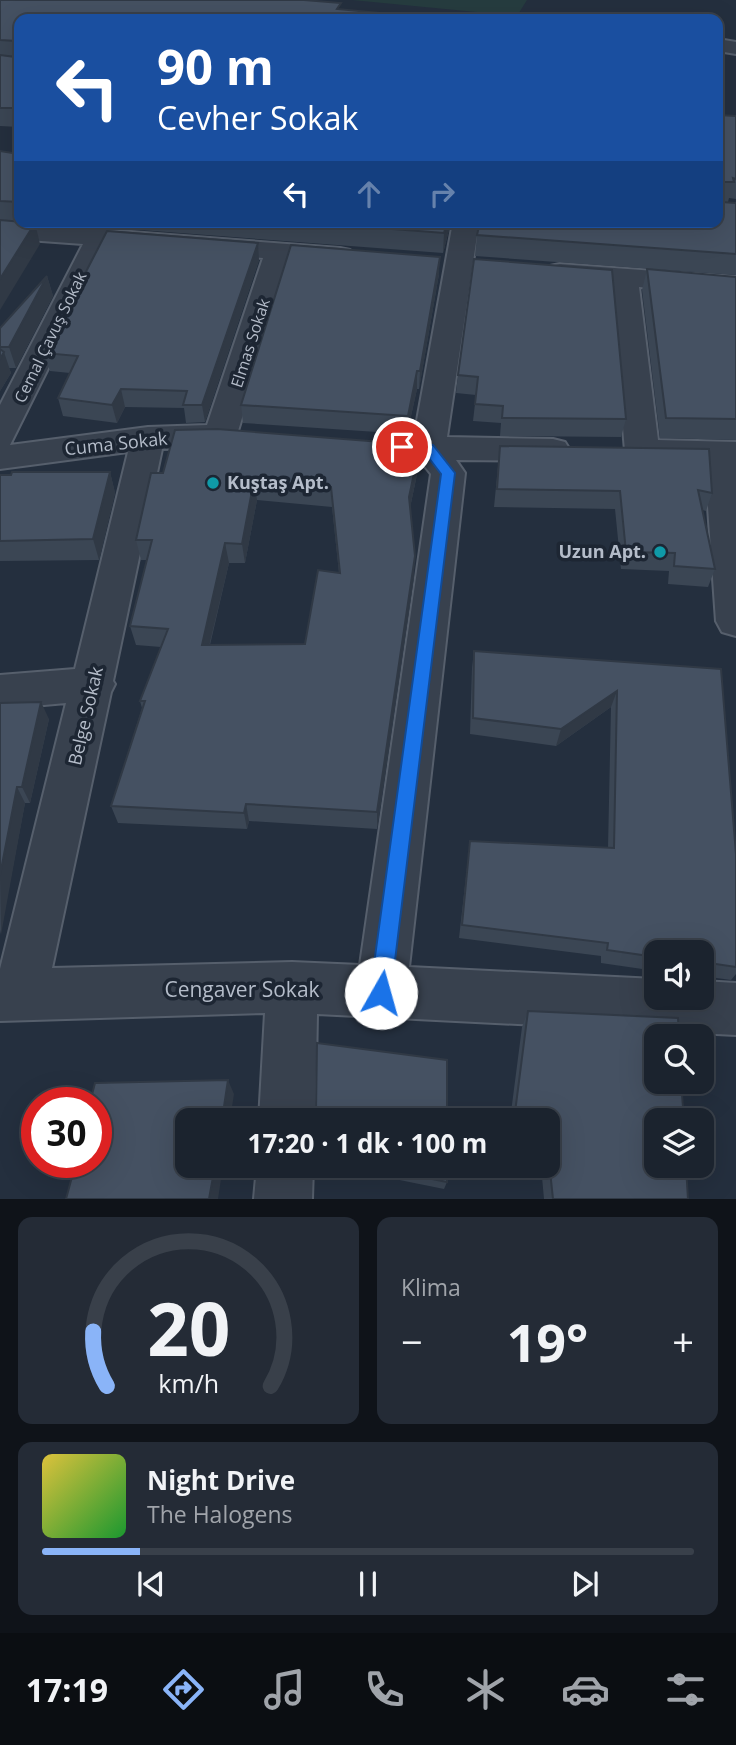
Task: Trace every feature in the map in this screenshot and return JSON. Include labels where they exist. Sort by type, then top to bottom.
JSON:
[{"type":"street","points":[[381,993],[448,473],[429,449],[456,265],[465,228]]},
{"type":"street","points":[[0,230],[361,257]]},
{"type":"street","name":"Cemal Çavuş Sokak","points":[[0,437],[100,238]]},
{"type":"street","name":"Elmas Sokak","points":[[234,436],[279,251]]},
{"type":"street","points":[[534,270],[736,286]]},
{"type":"street","points":[[615,451],[624,277]]},
{"type":"street","name":"Cuma Sokak","points":[[0,458],[148,438],[234,436]]},
{"type":"street","name":"Belge Sokak","points":[[10,994],[94,684],[148,438]]},
{"type":"street","points":[[373,445],[429,449],[728,452],[736,621]]},
{"type":"street","points":[[0,692],[94,684]]},
{"type":"street","points":[[287,1108],[292,987]]},
{"type":"street","name":"Cengaver Sokak","points":[[10,994],[292,987],[736,1009]]},
{"type":"street","points":[[283,1199],[284,1178]]},
{"type":"green space","points":[[352,0],[527,0],[518,14]]},
{"type":"building","points":[[0,0],[304,0],[341,3],[337,9],[390,14],[14,14],[14,41],[0,40]]},
{"type":"building","points":[[0,55],[14,57],[14,108],[0,108]]},
{"type":"building","points":[[723,115],[736,116],[736,179],[733,178],[734,182],[724,182]]},
{"type":"building","points":[[0,151],[14,153],[14,202],[0,201]]},
{"type":"building","points":[[723,202],[736,203],[736,254],[477,235],[479,228],[723,228]]},
{"type":"building","points":[[0,220],[14,221],[14,228],[32,228],[0,279]]},
{"type":"building","points":[[379,228],[445,228],[444,233]]},
{"type":"building","points":[[107,231],[258,243],[202,405],[183,405],[187,391],[121,389],[112,405],[58,398],[78,356],[44,353]]},
{"type":"building","points":[[291,245],[440,257],[420,371],[417,371],[408,416],[241,405]]},
{"type":"building","points":[[474,259],[612,270],[626,419],[502,418],[503,406],[475,404],[478,377],[458,375]]},
{"type":"building","points":[[647,269],[736,277],[736,419],[666,418]]},
{"type":"building","points":[[47,276],[9,347],[0,347],[0,328]]},
{"type":"building","points":[[217,429],[420,445],[409,497],[415,556],[377,812],[246,804],[244,813],[111,806],[145,701],[140,701],[168,629],[130,626],[152,540],[136,540],[151,473],[163,473],[175,430]],"holes":[[[254,480],[331,487],[340,573],[318,570],[305,644],[202,645],[225,543],[242,544]]]},
{"type":"building","points":[[500,446],[709,449],[712,493],[698,490],[715,569],[674,566],[675,553],[626,552],[620,491],[497,489]]},
{"type":"building","points":[[12,472],[110,472],[93,539],[0,541],[0,475],[11,475]]},
{"type":"building","points":[[474,651],[721,669],[736,854],[736,967],[714,964],[714,940],[644,940],[644,955],[607,950],[608,943],[462,925],[470,841],[614,848],[617,691],[561,729],[473,718]]},
{"type":"building","points":[[41,702],[22,787],[17,787],[0,875],[0,703]]},
{"type":"building","points":[[528,1011],[678,1018],[678,1024],[644,1024],[644,1094],[682,1094],[683,1108],[644,1108],[644,1178],[687,1178],[688,1199],[553,1199],[551,1178],[560,1178],[560,1108],[516,1108]]},
{"type":"building","points":[[317,1043],[447,1060],[447,1108],[316,1108]]},
{"type":"building","points":[[228,1080],[224,1108],[175,1108],[175,1178],[213,1178],[209,1199],[66,1199],[72,1178],[112,1178],[112,1087],[94,1087],[95,1083]]},
{"type":"building","points":[[427,1178],[447,1178],[447,1182]]},
{"type":"place","name":"Kuştaş Apt.","points":[[213,483]]},
{"type":"place","name":"Uzun Apt.","points":[[660,552]]},
{"type":"route","points":[[381,993],[448,473],[429,449],[402,447]]}]
